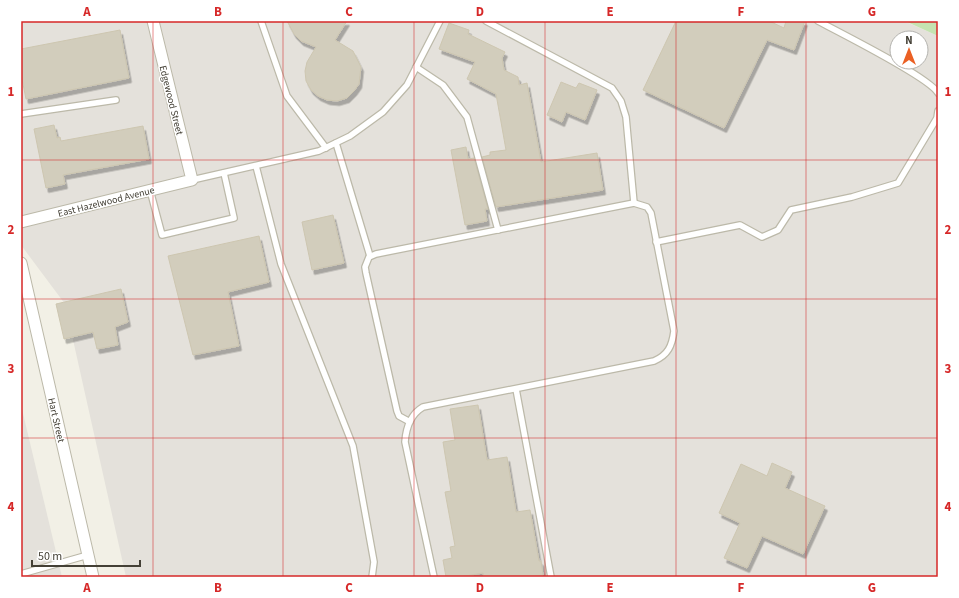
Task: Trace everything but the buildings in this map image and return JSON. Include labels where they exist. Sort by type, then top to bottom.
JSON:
[{"type":"street","name":"Edgewood Street","points":[[153,21],[192,180]]},
{"type":"street","name":"East Hazelwood Avenue","points":[[21,222],[192,180]]},
{"type":"street","name":"Hart Street","points":[[21,263],[24,283],[93,577]]},
{"type":"lane","points":[[261,21],[287,96],[326,148]]},
{"type":"lane","points":[[192,180],[320,151],[350,136],[383,112],[407,85],[440,21]]},
{"type":"lane","points":[[486,21],[612,88],[621,101],[626,117],[634,203]]},
{"type":"lane","points":[[818,21],[914,74],[935,87],[938,93]]},
{"type":"lane","points":[[416,68],[443,85],[467,117],[498,230]]},
{"type":"lane","points":[[21,114],[116,100]]},
{"type":"lane","points":[[656,242],[740,225],[762,237],[778,230],[791,210],[852,197],[898,183],[937,118],[938,111]]},
{"type":"lane","points":[[336,143],[370,256],[365,267],[397,411],[399,416],[410,422]]},
{"type":"lane","points":[[256,166],[281,264],[353,446],[374,562],[372,577]]},
{"type":"lane","points":[[150,190],[162,235],[234,218],[224,172]]},
{"type":"lane","points":[[370,256],[634,203],[647,208],[651,213],[674,331],[668,352],[654,361],[423,407],[417,411],[410,422],[405,435],[405,442],[434,577]]},
{"type":"lane","points":[[516,389],[551,577]]},
{"type":"lane","points":[[21,574],[88,555]]},
{"type":"shaded area","points":[[21,21],[904,21],[924,30],[889,30],[889,70],[929,70],[929,32],[938,36],[938,577],[126,577],[65,304],[21,245]]},
{"type":"shaded area","points":[[21,405],[62,577],[21,577]]},
{"type":"green space","points":[[905,21],[938,21],[938,36],[929,32],[929,30],[925,30]]}]
